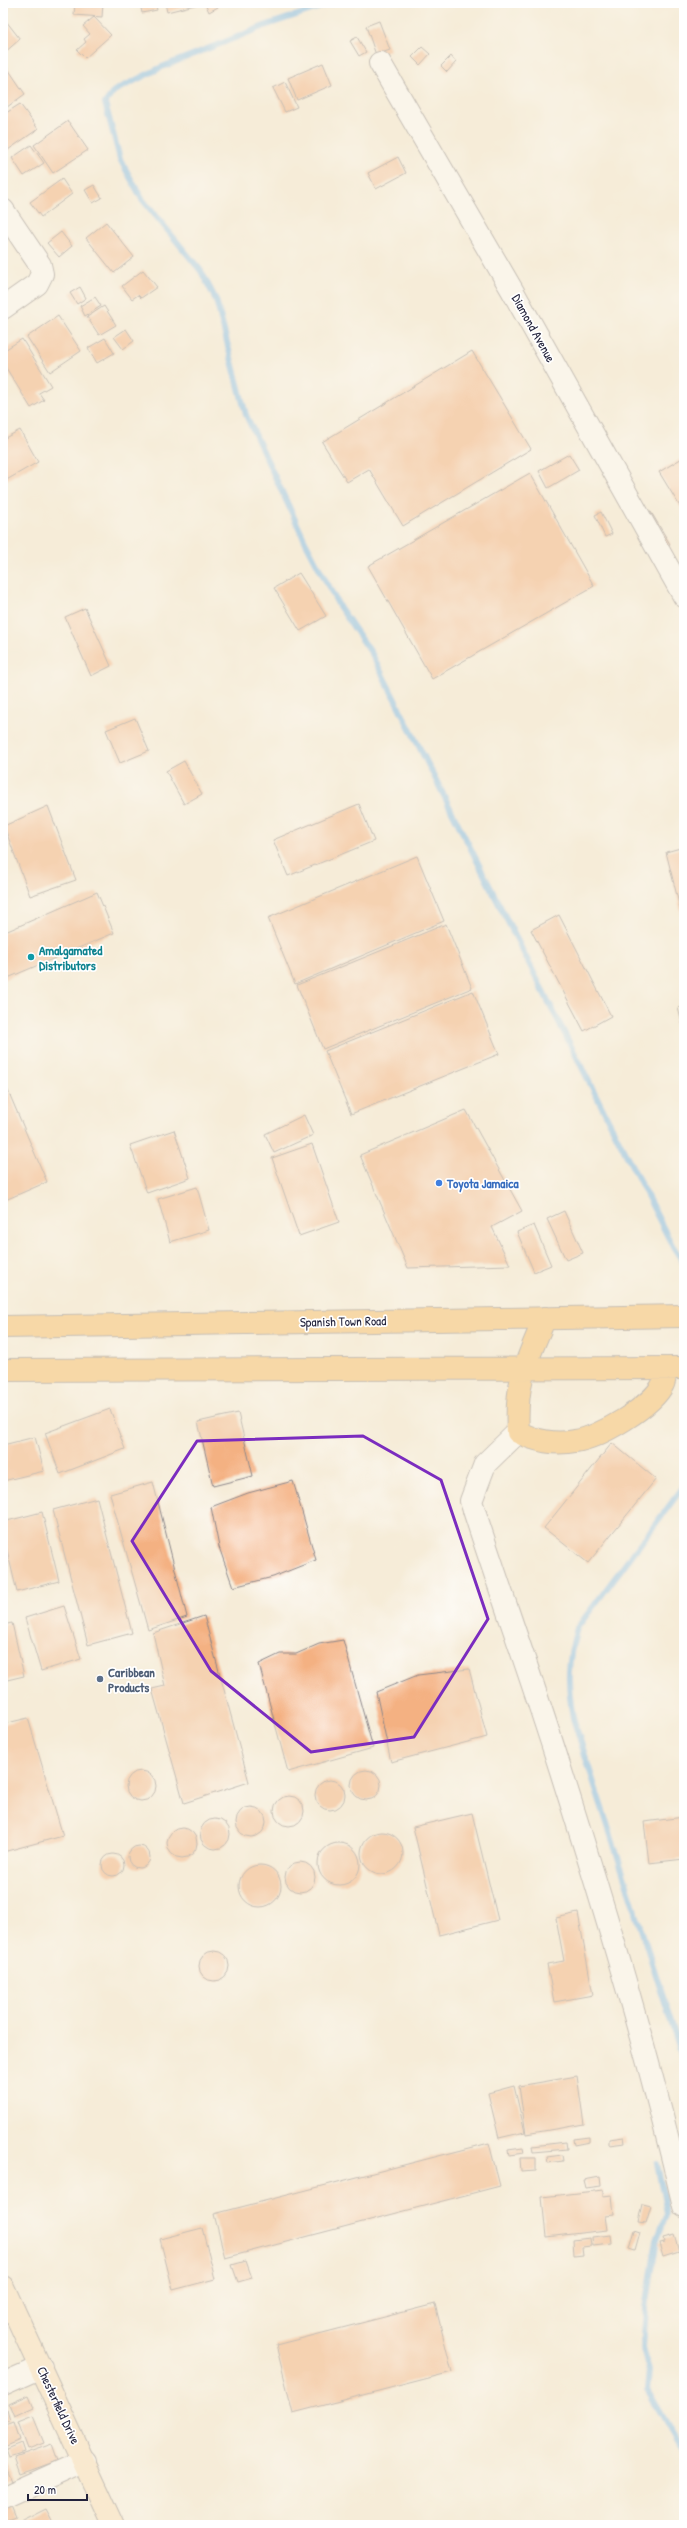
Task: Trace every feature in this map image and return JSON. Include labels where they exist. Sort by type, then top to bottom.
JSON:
[{"type":"highway","name":"Spanish Town Road","points":[[3,1326],[684,1316]]},
{"type":"highway","points":[[545,1318],[522,1370],[516,1402],[518,1432],[534,1440],[575,1442],[618,1425],[652,1399],[675,1369]]},
{"type":"highway","points":[[3,1370],[675,1369]]},
{"type":"street","name":"Diamond Avenue","points":[[380,62],[512,290],[684,596]]},
{"type":"street","points":[[3,210],[40,265],[42,274],[37,284],[3,308]]},
{"type":"street","points":[[518,1432],[485,1464],[471,1501],[560,1767],[619,1961],[668,2137],[684,2206]]},
{"type":"street","name":"Chesterfield Drive","points":[[3,2287],[85,2461],[113,2525]]},
{"type":"street","points":[[3,2384],[41,2367]]},
{"type":"street","points":[[3,2498],[85,2461]]},
{"type":"highlighted area","points":[[363,1436],[441,1480],[488,1619],[414,1737],[311,1752],[211,1671],[132,1541],[197,1441]]},
{"type":"building","points":[[75,3],[103,3],[102,17],[74,15]]},
{"type":"building","points":[[140,3],[155,3],[157,10],[142,13]]},
{"type":"building","points":[[165,3],[199,3],[199,4],[167,12]]},
{"type":"building","points":[[205,3],[216,3],[218,7],[209,12]]},
{"type":"building","points":[[94,17],[111,35],[85,58],[77,50],[86,42],[84,39],[90,34],[83,26]]},
{"type":"building","points":[[6,21],[20,39],[3,54],[3,23]]},
{"type":"building","points":[[379,21],[390,50],[376,55],[366,26]]},
{"type":"building","points":[[357,37],[366,52],[359,56],[350,41]]},
{"type":"building","points":[[422,47],[430,54],[420,65],[412,57]]},
{"type":"building","points":[[451,56],[456,62],[447,72],[441,66]]},
{"type":"building","points":[[4,63],[25,94],[3,110],[3,64]]},
{"type":"building","points":[[323,63],[332,85],[297,100],[288,78]]},
{"type":"building","points":[[285,82],[297,107],[285,112],[273,88]]},
{"type":"building","points":[[20,104],[38,129],[5,152],[3,115]]},
{"type":"building","points":[[68,121],[88,150],[53,173],[34,145]]},
{"type":"building","points":[[31,145],[44,163],[24,176],[12,158]]},
{"type":"building","points":[[398,157],[406,173],[376,189],[368,173]]},
{"type":"building","points":[[62,179],[72,194],[41,217],[30,202]]},
{"type":"building","points":[[94,185],[102,198],[93,203],[85,190]]},
{"type":"building","points":[[106,222],[134,257],[114,273],[86,238]]},
{"type":"building","points":[[61,232],[72,246],[59,257],[47,243]]},
{"type":"building","points":[[143,270],[157,287],[141,298],[138,295],[132,299],[122,286]]},
{"type":"building","points":[[80,287],[86,298],[77,304],[70,293]]},
{"type":"building","points":[[95,297],[101,306],[85,316],[80,306]]},
{"type":"building","points":[[104,306],[116,325],[99,335],[87,317]]},
{"type":"building","points":[[58,316],[81,351],[50,372],[27,337]]},
{"type":"building","points":[[126,329],[134,341],[123,349],[114,337]]},
{"type":"building","points":[[105,338],[114,353],[97,363],[88,348]]},
{"type":"building","points":[[22,339],[51,386],[39,393],[44,400],[31,408],[3,363],[3,351]]},
{"type":"building","points":[[472,351],[531,449],[403,526],[369,469],[347,482],[322,442]]},
{"type":"building","points":[[20,430],[38,462],[3,482],[3,439]]},
{"type":"building","points":[[569,454],[579,470],[548,488],[539,471]]},
{"type":"building","points":[[684,457],[684,513],[659,472]]},
{"type":"building","points":[[530,473],[594,586],[432,679],[368,566]]},
{"type":"building","points":[[601,512],[612,534],[605,537],[595,515]]},
{"type":"building","points":[[651,512],[670,544],[663,549],[644,516]]},
{"type":"building","points":[[299,573],[326,616],[300,631],[274,588]]},
{"type":"building","points":[[85,608],[111,666],[91,676],[65,617]]},
{"type":"building","points":[[135,718],[149,751],[120,763],[106,730]]},
{"type":"building","points":[[184,761],[202,794],[184,804],[166,771]]},
{"type":"building","points":[[359,804],[374,841],[288,876],[273,840]]},
{"type":"building","points":[[48,806],[76,880],[30,896],[4,826]]},
{"type":"building","points":[[684,847],[684,920],[683,920],[666,852]]},
{"type":"building","points":[[417,856],[444,921],[295,984],[268,918]]},
{"type":"building","name":"Amalgamated Distributors","points":[[97,892],[114,933],[3,980],[3,933]]},
{"type":"building","points":[[559,915],[611,1016],[584,1031],[531,930]]},
{"type":"building","points":[[446,924],[472,988],[323,1049],[297,985]]},
{"type":"building","points":[[473,991],[499,1054],[351,1114],[325,1051]]},
{"type":"building","points":[[684,1006],[684,1027],[683,1027],[678,1008]]},
{"type":"building","points":[[3,1079],[47,1182],[3,1201]]},
{"type":"building","name":"Toyota Jamaica","points":[[466,1110],[522,1211],[492,1227],[510,1265],[408,1268],[360,1155]]},
{"type":"building","points":[[304,1115],[313,1135],[274,1153],[265,1134]]},
{"type":"building","points":[[174,1130],[190,1178],[147,1193],[130,1145]]},
{"type":"building","points":[[312,1144],[339,1222],[299,1236],[272,1158]]},
{"type":"building","points":[[197,1187],[209,1230],[170,1242],[158,1199]]},
{"type":"building","points":[[564,1211],[583,1253],[566,1260],[547,1219]]},
{"type":"building","points":[[534,1225],[551,1265],[534,1272],[517,1232]]},
{"type":"building","points":[[110,1409],[125,1449],[60,1474],[45,1433]]},
{"type":"building","points":[[238,1413],[253,1476],[213,1486],[198,1422]]},
{"type":"building","points":[[35,1437],[44,1471],[3,1481],[3,1445]]},
{"type":"building","points":[[612,1443],[656,1479],[588,1563],[544,1528]]},
{"type":"building","points":[[293,1481],[316,1560],[273,1577],[233,1587],[219,1547],[211,1507],[248,1493]]},
{"type":"building","points":[[153,1482],[187,1617],[148,1630],[110,1494]]},
{"type":"building","points":[[97,1498],[132,1633],[88,1645],[53,1510]]},
{"type":"building","points":[[42,1512],[59,1581],[17,1592],[3,1533],[3,1522]]},
{"type":"building","points":[[64,1606],[81,1659],[41,1671],[25,1618]]},
{"type":"building","points":[[204,1616],[249,1782],[184,1803],[152,1689],[165,1686],[153,1633]]},
{"type":"building","points":[[12,1623],[24,1676],[3,1681],[3,1625]]},
{"type":"building","points":[[343,1640],[373,1748],[288,1772],[259,1664],[280,1654],[296,1654],[319,1644]]},
{"type":"building","points":[[469,1669],[487,1737],[391,1762],[376,1692],[418,1675]]},
{"type":"building","points":[[28,1718],[63,1836],[3,1852],[3,1724]]},
{"type":"building","points":[[366,1770],[376,1775],[381,1785],[376,1795],[366,1800],[356,1795],[351,1785],[356,1775]]},
{"type":"building","points":[[141,1771],[151,1776],[156,1786],[151,1796],[141,1801],[131,1796],[126,1786],[131,1776]]},
{"type":"building","points":[[330,1780],[340,1785],[345,1795],[340,1805],[330,1810],[320,1805],[315,1795],[320,1785]]},
{"type":"building","points":[[289,1796],[299,1801],[304,1811],[299,1821],[289,1826],[279,1821],[274,1811],[279,1801]]},
{"type":"building","points":[[251,1807],[261,1812],[266,1822],[261,1832],[251,1837],[241,1832],[236,1822],[241,1812]]},
{"type":"building","points":[[472,1813],[498,1920],[439,1935],[413,1827]]},
{"type":"building","points":[[684,1817],[684,1859],[649,1863],[644,1822]]},
{"type":"building","points":[[215,1819],[225,1824],[230,1834],[225,1844],[215,1849],[205,1844],[200,1834],[205,1824]]},
{"type":"building","points":[[182,1828],[192,1833],[197,1843],[192,1853],[182,1858],[172,1853],[167,1843],[172,1833]]},
{"type":"building","points":[[382,1832],[397,1838],[403,1853],[397,1868],[382,1874],[367,1868],[361,1853],[367,1838]]},
{"type":"building","points":[[339,1843],[354,1849],[360,1864],[354,1879],[339,1885],[324,1879],[318,1864],[324,1849]]},
{"type":"building","points":[[139,1846],[147,1849],[150,1857],[147,1865],[139,1868],[131,1865],[128,1857],[131,1849]]},
{"type":"building","points":[[109,1854],[117,1854],[124,1861],[124,1869],[117,1876],[109,1876],[102,1869],[102,1861]]},
{"type":"building","points":[[300,1862],[310,1867],[315,1877],[310,1887],[300,1892],[290,1887],[285,1877],[290,1867]]},
{"type":"building","points":[[260,1865],[275,1871],[281,1886],[275,1901],[260,1907],[245,1901],[239,1886],[245,1871]]},
{"type":"building","points":[[578,1913],[593,1995],[554,2002],[547,1964],[564,1961],[556,1918]]},
{"type":"building","points":[[214,1951],[224,1956],[229,1966],[224,1976],[214,1981],[204,1976],[199,1966],[204,1956]]},
{"type":"building","points":[[577,2076],[584,2124],[526,2134],[519,2086]]},
{"type":"building","points":[[514,2086],[525,2132],[499,2138],[488,2093]]},
{"type":"building","points":[[589,2137],[589,2142],[574,2145],[573,2139]]},
{"type":"building","points":[[624,2137],[625,2143],[609,2145],[609,2139]]},
{"type":"building","points":[[566,2142],[567,2149],[533,2152],[532,2146]]},
{"type":"building","points":[[489,2143],[500,2186],[225,2258],[214,2214]]},
{"type":"building","points":[[523,2148],[524,2153],[509,2155],[508,2150]]},
{"type":"building","points":[[562,2155],[563,2161],[548,2163],[547,2157]]},
{"type":"building","points":[[520,2158],[536,2158],[536,2171],[521,2172]]},
{"type":"building","points":[[600,2177],[601,2186],[586,2188],[584,2180]]},
{"type":"building","points":[[603,2190],[603,2196],[612,2195],[614,2215],[605,2216],[607,2230],[546,2237],[542,2197]]},
{"type":"building","points":[[643,2204],[651,2206],[646,2223],[639,2222]]},
{"type":"building","points":[[202,2228],[215,2279],[173,2290],[160,2239]]},
{"type":"building","points":[[634,2230],[640,2232],[635,2250],[629,2248]]},
{"type":"building","points":[[611,2235],[612,2244],[593,2246],[592,2237]]},
{"type":"building","points":[[674,2235],[679,2252],[663,2257],[659,2243],[664,2242],[663,2238]]},
{"type":"building","points":[[590,2238],[591,2246],[582,2247],[583,2255],[574,2256],[573,2240]]},
{"type":"building","points":[[246,2261],[252,2278],[238,2282],[232,2265]]},
{"type":"building","points":[[435,2304],[452,2372],[293,2413],[276,2345]]},
{"type":"building","points":[[29,2395],[34,2407],[14,2416],[9,2404]]},
{"type":"building","points":[[7,2410],[10,2421],[3,2423],[3,2411]]},
{"type":"building","points":[[33,2416],[44,2443],[28,2449],[18,2422]]},
{"type":"building","points":[[14,2422],[20,2440],[3,2447],[3,2426]]},
{"type":"building","points":[[21,2443],[24,2452],[9,2457],[6,2449]]},
{"type":"building","points":[[52,2444],[58,2461],[21,2474],[15,2457]]},
{"type":"building","points":[[3,2458],[13,2481],[3,2486]]},
{"type":"building","points":[[9,2501],[16,2518],[3,2523],[3,2503]]},
{"type":"building","points":[[46,2509],[54,2524],[21,2525],[20,2522]]},
{"type":"waterway","points":[[333,3],[267,25],[162,67],[114,91],[105,103],[120,159],[142,199],[201,271],[216,300],[246,415],[306,543],[339,606],[372,654],[672,1245],[684,1263]]},
{"type":"waterway","points":[[684,1486],[577,1628],[571,1651],[569,1673],[573,1718],[684,2062]]},
{"type":"waterway","points":[[657,2164],[667,2213],[657,2239],[646,2308],[643,2348],[649,2371],[647,2389],[684,2453]]},
{"type":"place","name":"Amalgamated Distributors","points":[[31,957]]},
{"type":"place","name":"Toyota Jamaica","points":[[439,1183]]},
{"type":"place","name":"Caribbean Products","points":[[100,1679]]}]
